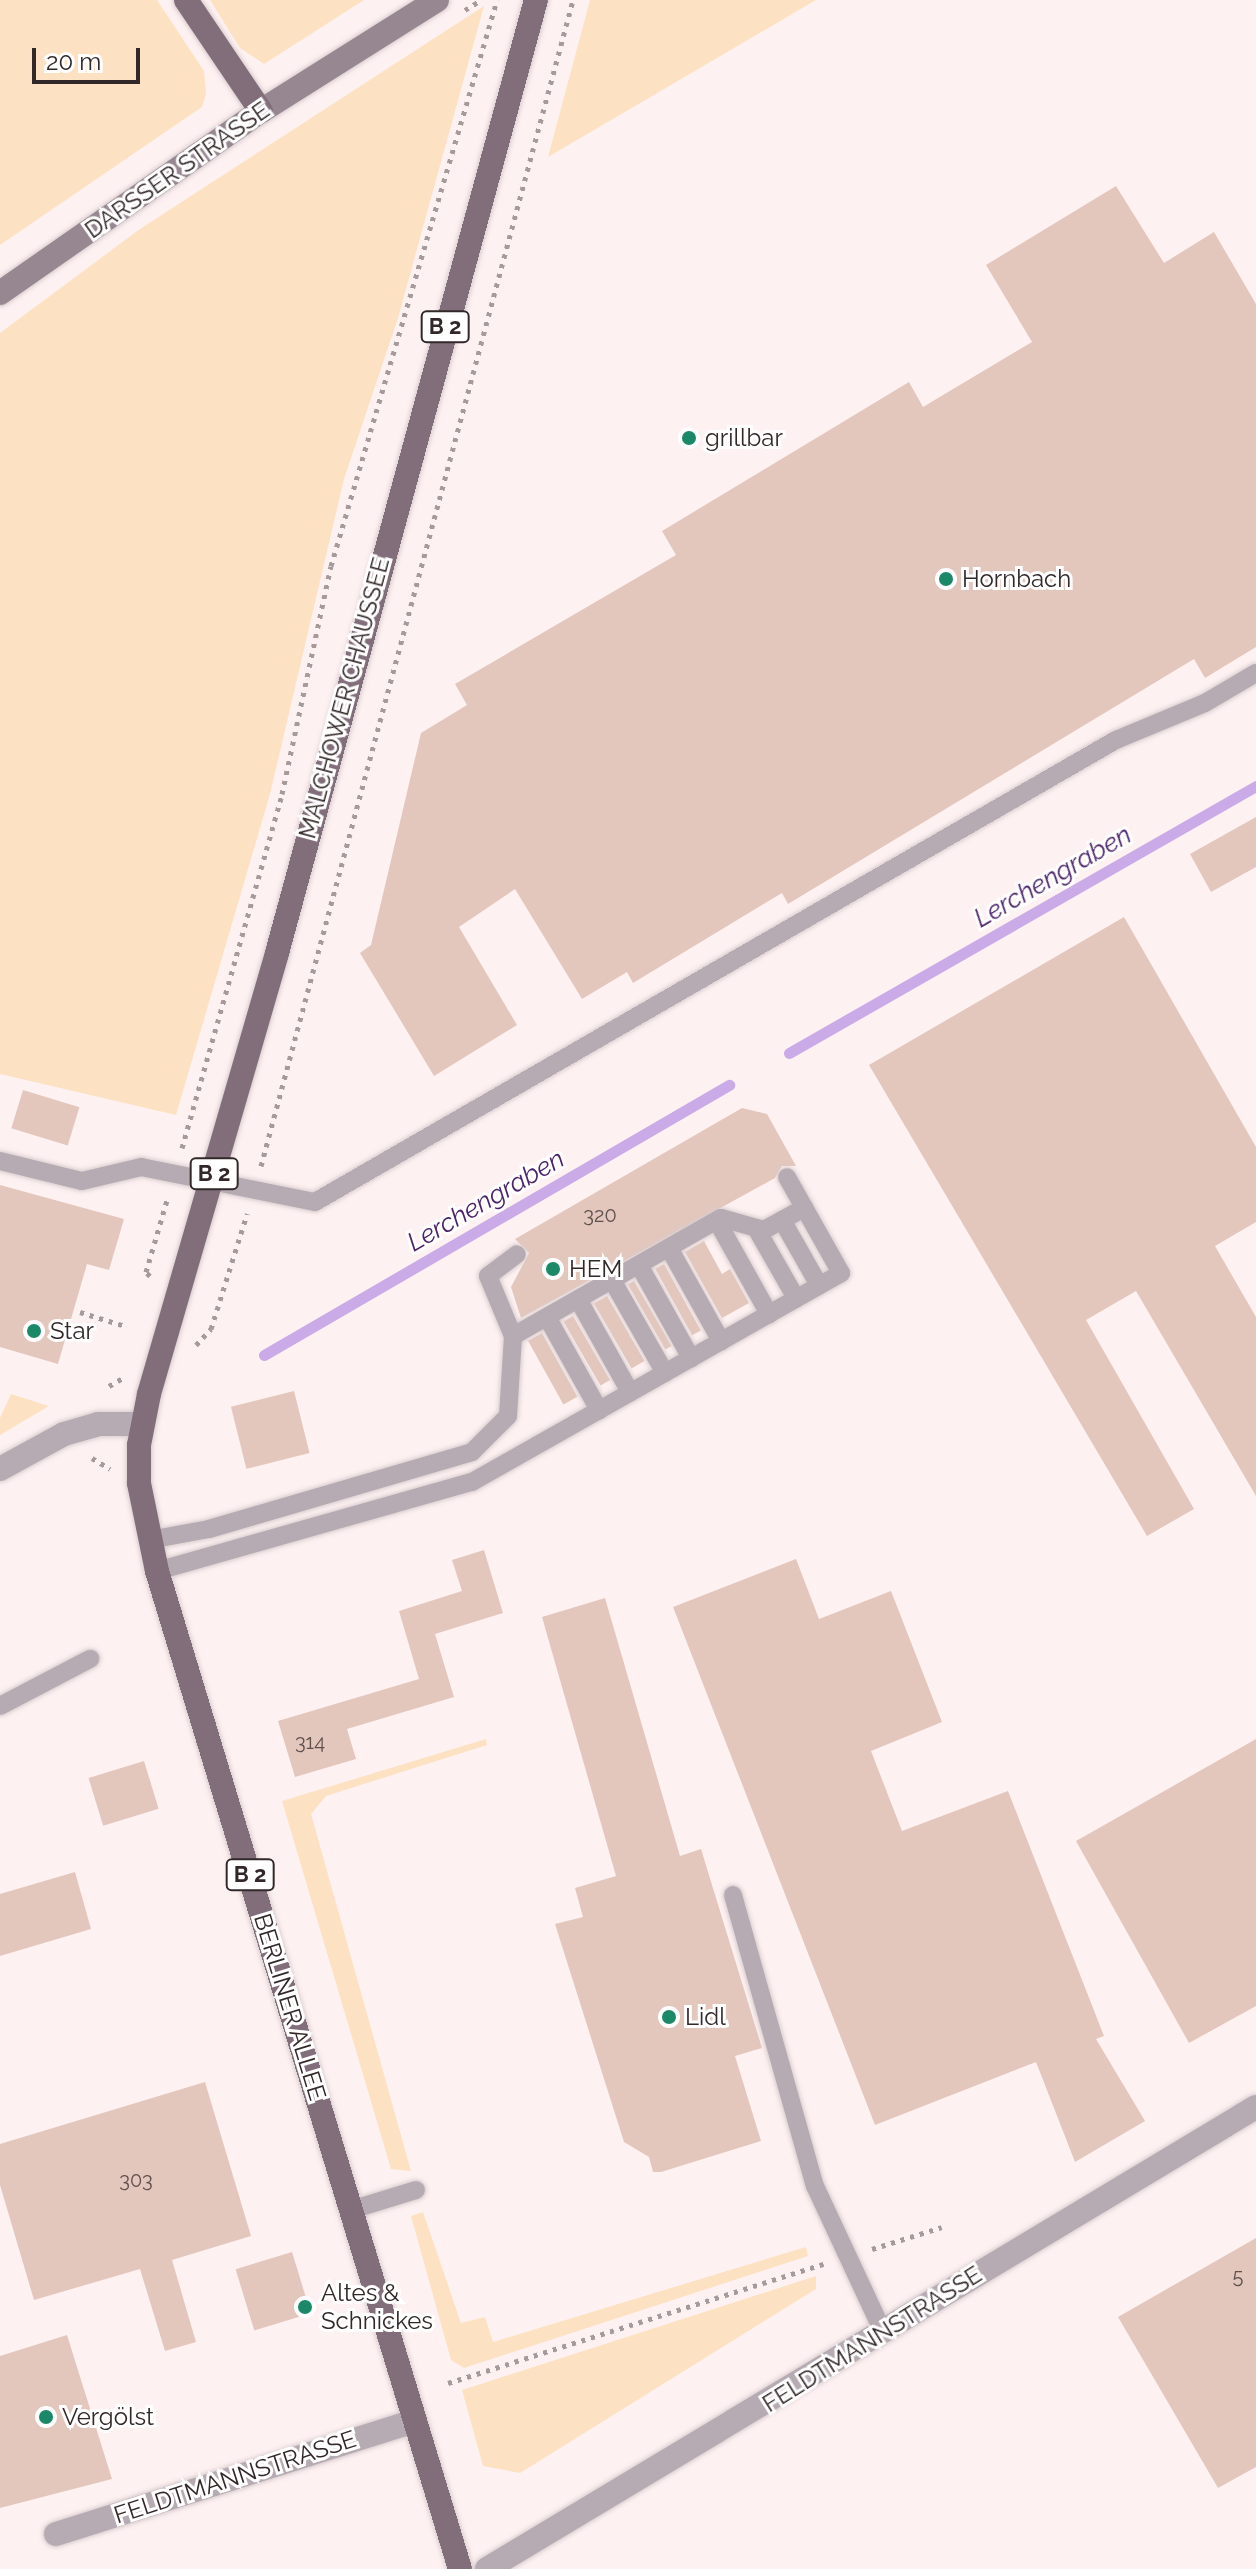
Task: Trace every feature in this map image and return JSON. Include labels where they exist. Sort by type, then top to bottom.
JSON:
[{"type":"main road","points":[[186,0],[261,111]]},
{"type":"main road","name":"DARSSER STRASSE","points":[[0,293],[261,111],[437,0]]},
{"type":"main road","name":"MALCHOWER CHAUSSEE","points":[[149,1394],[212,1183],[536,0]]},
{"type":"main road","name":"BERLINER ALLEE","points":[[149,1394],[142,1424],[139,1483],[157,1571],[460,2569]]},
{"type":"street","points":[[0,1469],[64,1434],[98,1424],[142,1424]]},
{"type":"street","name":"FELDTMANNSTRASSE","points":[[487,2569],[1256,2107]]},
{"type":"street","name":"FELDTMANNSTRASSE","points":[[56,2534],[415,2421]]},
{"type":"lane","points":[[0,1161],[82,1181],[141,1167],[254,1193],[315,1202],[1116,740],[1205,703],[1256,673]]},
{"type":"lane","points":[[157,1571],[472,1482],[841,1273],[787,1177]]},
{"type":"lane","points":[[513,1336],[717,1221],[764,1230],[804,1208]]},
{"type":"lane","points":[[782,1220],[819,1285]]},
{"type":"lane","points":[[717,1221],[769,1314]]},
{"type":"lane","points":[[756,1228],[796,1298]]},
{"type":"lane","points":[[669,1248],[721,1341]]},
{"type":"lane","points":[[149,1540],[209,1529],[472,1452],[508,1416],[513,1336],[488,1276],[517,1254]]},
{"type":"lane","points":[[639,1265],[691,1358]]},
{"type":"lane","points":[[612,1280],[665,1373]]},
{"type":"lane","points":[[578,1299],[630,1392]]},
{"type":"lane","points":[[547,1317],[599,1410]]},
{"type":"lane","points":[[0,1706],[90,1659]]},
{"type":"lane","points":[[733,1895],[815,2186],[883,2332]]},
{"type":"lane","points":[[351,2210],[416,2190]]},
{"type":"path","points":[[146,1272],[282,794],[331,566],[497,0]]},
{"type":"path","points":[[211,1329],[254,1193],[573,0]]},
{"type":"path","points":[[80,1312],[125,1326]]},
{"type":"path","points":[[109,1386],[124,1378]]},
{"type":"path","points":[[448,2383],[942,2227]]},
{"type":"shaded area","points":[[0,0],[157,0],[204,71],[206,94],[202,107],[0,245]]},
{"type":"shaded area","points":[[210,0],[364,0],[264,64],[240,48]]},
{"type":"shaded area","points":[[590,0],[816,0],[548,157]]},
{"type":"shaded area","points":[[484,6],[398,318],[344,479],[270,794],[176,1115],[0,1074],[0,333],[140,229]]},
{"type":"shaded area","points":[[11,1394],[49,1406],[0,1435],[0,1418]]},
{"type":"shaded area","points":[[486,1739],[487,1745],[326,1796],[311,1814],[411,2171],[391,2169],[282,1801]]},
{"type":"shaded area","points":[[423,2212],[461,2323],[485,2317],[493,2342],[806,2247],[808,2256],[464,2368],[451,2360],[411,2216]]},
{"type":"shaded area","points":[[816,2276],[816,2289],[520,2473],[483,2466],[462,2390]]},
{"type":"building","points":[[1116,186],[1164,263],[1214,232],[1256,304],[1256,647],[1205,678],[1194,659],[788,904],[782,893],[633,983],[627,972],[582,999],[515,889],[459,927],[517,1025],[434,1076],[360,953],[371,945],[421,733],[467,705],[455,684],[676,555],[662,531],[909,382],[923,407],[1032,342],[986,265]]},
{"type":"building","points":[[1256,817],[1256,867],[1211,892],[1190,854]]},
{"type":"building","points":[[1124,917],[1256,1147],[1256,1222],[1215,1246],[1256,1317],[1256,1496],[1136,1291],[1086,1320],[1194,1509],[1147,1536],[869,1065]]},
{"type":"building","points":[[23,1090],[79,1107],[68,1146],[11,1128]]},
{"type":"building","points":[[742,1108],[767,1114],[796,1166],[782,1166],[775,1178],[521,1318],[511,1287],[529,1253],[515,1239]]},
{"type":"building","points":[[0,1185],[124,1219],[109,1270],[87,1264],[58,1364],[0,1347]]},
{"type":"building","points":[[704,1241],[722,1274],[730,1269],[749,1303],[722,1318],[685,1252]]},
{"type":"building","points":[[664,1264],[701,1330],[692,1335],[655,1269]]},
{"type":"building","points":[[634,1281],[672,1346],[665,1349],[628,1284]]},
{"type":"building","points":[[607,1296],[644,1361],[632,1368],[594,1304]]},
{"type":"building","points":[[573,1316],[610,1380],[600,1386],[563,1322]]},
{"type":"building","points":[[542,1333],[577,1397],[563,1405],[528,1341]]},
{"type":"building","points":[[294,1391],[309,1453],[246,1469],[231,1407]]},
{"type":"building","points":[[484,1550],[503,1613],[435,1634],[454,1697],[347,1729],[356,1759],[295,1777],[278,1721],[419,1679],[399,1611],[462,1591],[452,1560]]},
{"type":"building","points":[[796,1559],[819,1619],[891,1591],[942,1722],[871,1751],[902,1831],[1008,1791],[1104,2036],[1096,2039],[1145,2121],[1075,2162],[1036,2062],[875,2125],[673,1607]]},
{"type":"building","name":"Lidl","points":[[605,1598],[680,1856],[701,1849],[762,2048],[735,2056],[761,2141],[661,2172],[653,2172],[649,2157],[624,2142],[555,1924],[583,1917],[575,1888],[616,1876],[542,1617]]},
{"type":"building","points":[[1256,1739],[1256,2006],[1189,2043],[1076,1841]]},
{"type":"building","points":[[144,1761],[159,1809],[103,1826],[89,1778]]},
{"type":"building","points":[[75,1872],[91,1929],[0,1956],[0,1894]]},
{"type":"building","points":[[205,2082],[251,2236],[172,2260],[196,2342],[165,2351],[140,2269],[34,2300],[0,2185],[0,2144]]},
{"type":"building","points":[[1256,2238],[1256,2467],[1218,2488],[1118,2317]]},
{"type":"building","points":[[292,2252],[311,2313],[254,2330],[236,2269]]},
{"type":"building","name":"Vergölst","points":[[67,2335],[112,2479],[0,2508],[0,2356]]},
{"type":"waterway","name":"Lerchengraben","points":[[789,1053],[1256,786]]},
{"type":"waterway","name":"Lerchengraben","points":[[264,1355],[729,1085]]},
{"type":"place","name":"grillbar","points":[[689,438]]},
{"type":"place","name":"Hornbach","points":[[946,579]]},
{"type":"place","name":"HEM","points":[[553,1269]]},
{"type":"place","name":"Star","points":[[34,1331]]},
{"type":"place","name":"Lidl","points":[[669,2017]]},
{"type":"place","name":"Altes & Schnickes","points":[[305,2307]]},
{"type":"place","name":"Vergölst","points":[[46,2417]]}]
